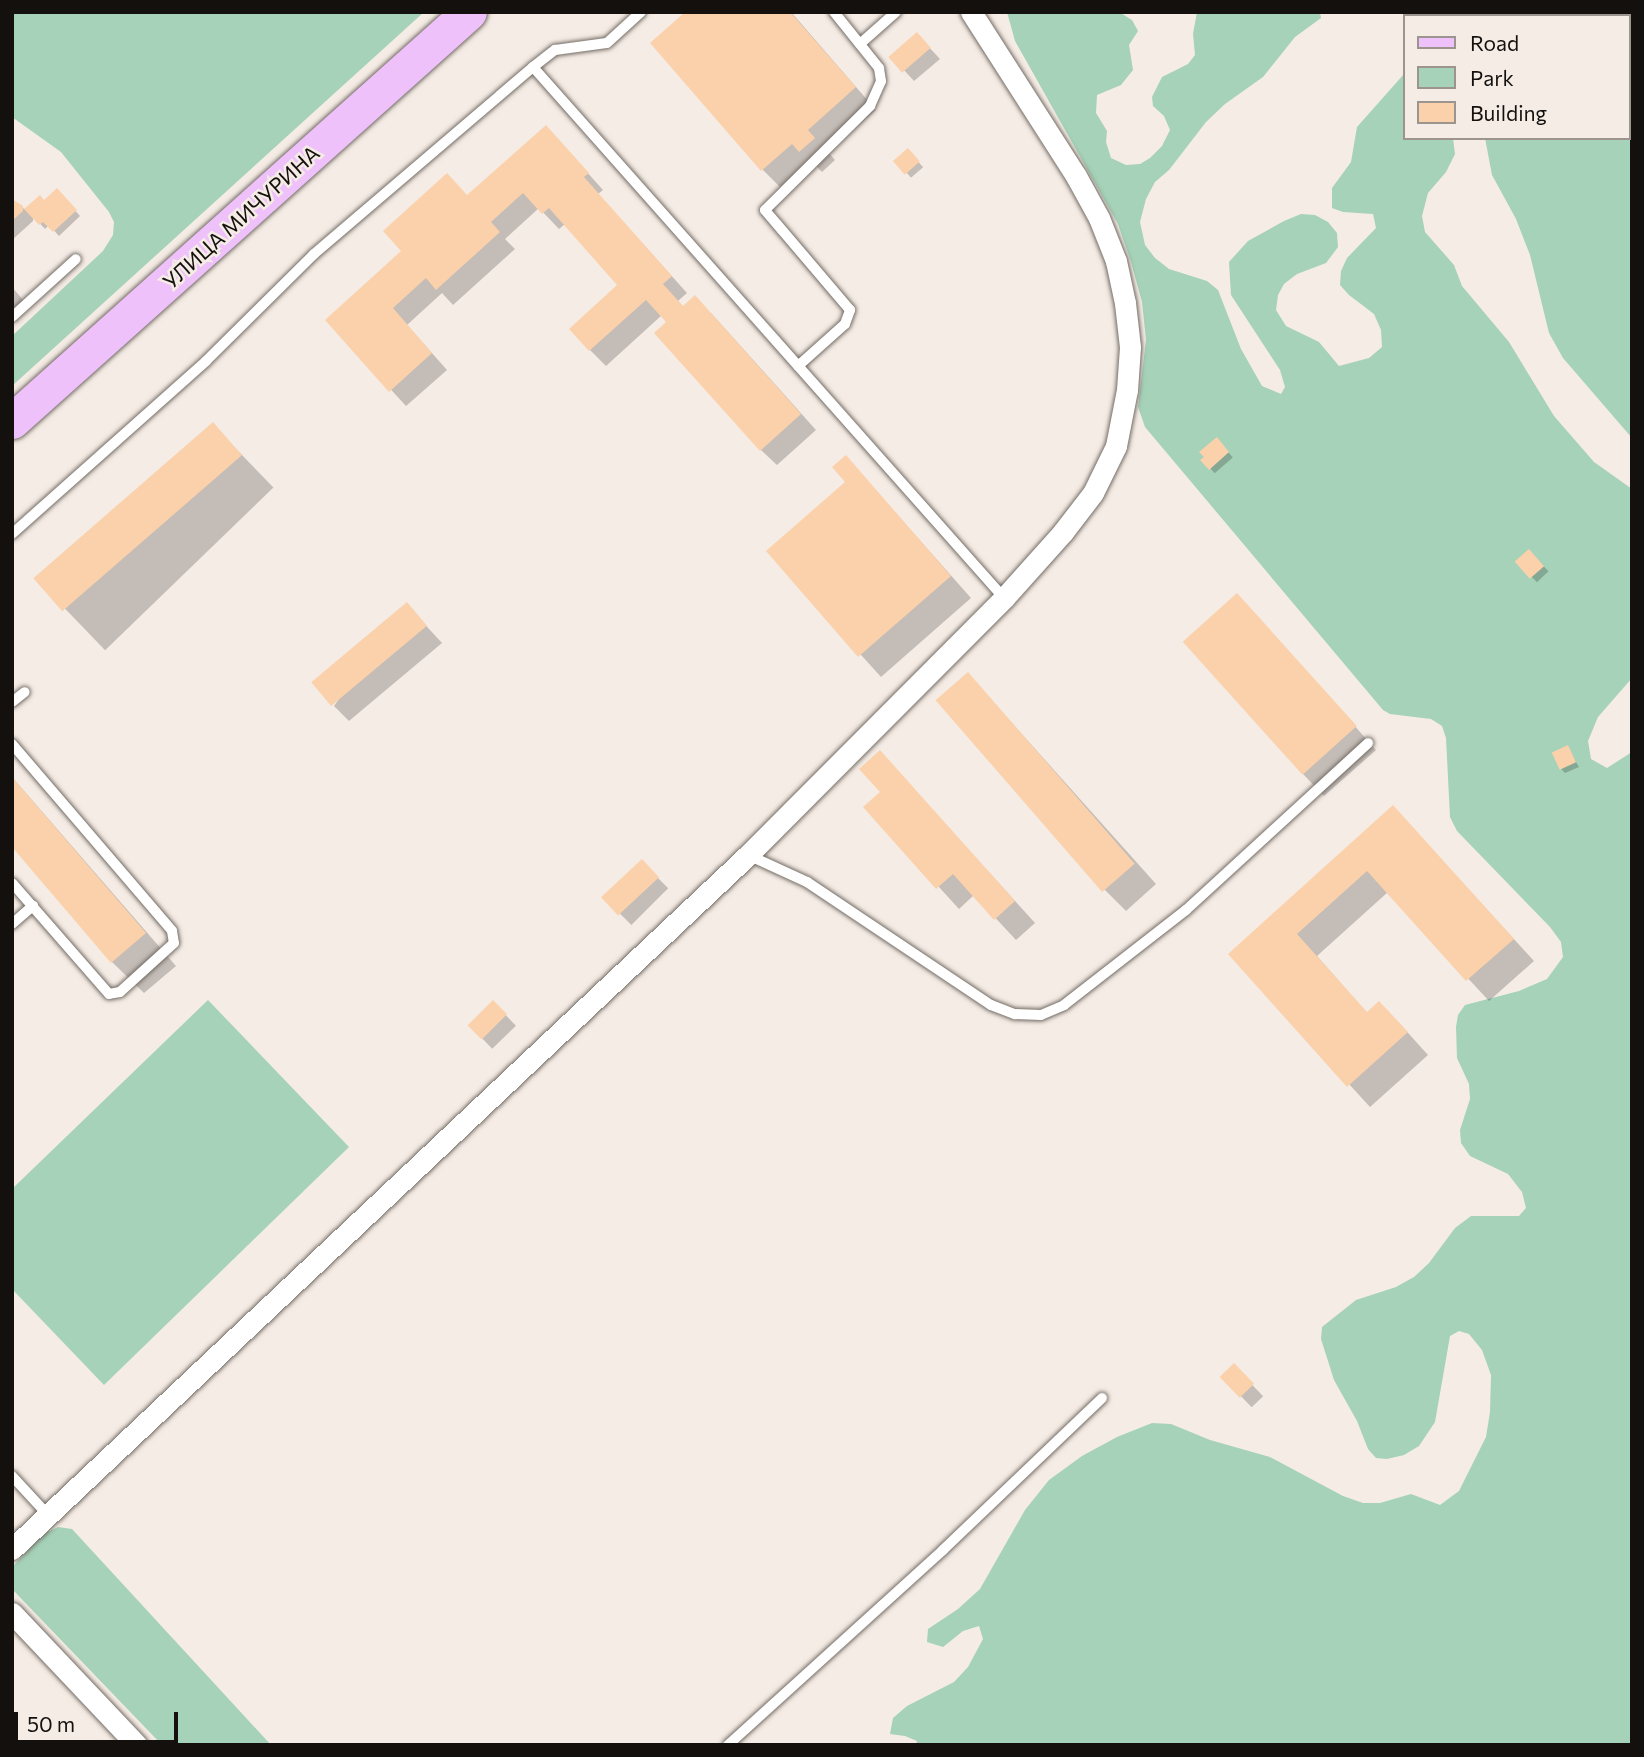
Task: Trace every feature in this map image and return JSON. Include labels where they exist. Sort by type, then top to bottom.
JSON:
[{"type":"main road","name":"УЛИЦА МИЧУРИНА","points":[[12,421],[469,12]]},
{"type":"street","points":[[12,1549],[748,855],[1004,598],[1063,532],[1093,493],[1116,446],[1127,390],[1130,347],[1125,303],[1115,261],[1099,218],[1076,176],[971,12]]},
{"type":"street","points":[[12,1613],[137,1745]]},
{"type":"lane","points":[[12,534],[206,360],[314,254],[533,67],[555,50],[607,43],[641,12]]},
{"type":"lane","points":[[798,366],[845,324],[850,310],[765,210],[870,106],[881,81],[879,68],[834,12]]},
{"type":"lane","points":[[860,44],[896,12]]},
{"type":"lane","points":[[533,67],[1004,598]]},
{"type":"lane","points":[[12,317],[76,259]]},
{"type":"lane","points":[[12,702],[25,692]]},
{"type":"lane","points":[[748,855],[807,882],[991,1005],[1015,1014],[1041,1015],[1064,1005],[1186,910],[1368,743]]},
{"type":"lane","points":[[12,744],[172,931],[174,943],[120,992],[109,994],[12,883]]},
{"type":"lane","points":[[12,924],[33,906]]},
{"type":"lane","points":[[728,1745],[943,1550],[1102,1398]]},
{"type":"lane","points":[[12,1475],[48,1515]]},
{"type":"green space","points":[[12,12],[424,12],[12,386],[12,336],[103,251],[113,235],[114,222],[61,152],[12,117]]},
{"type":"green space","points":[[1007,12],[1119,12],[1132,20],[1138,31],[1129,45],[1133,70],[1121,85],[1097,95],[1096,113],[1107,131],[1106,142],[1111,158],[1126,165],[1140,164],[1162,146],[1170,130],[1164,116],[1153,106],[1152,97],[1162,77],[1188,64],[1195,55],[1193,34],[1197,12],[1320,12],[1321,18],[1295,37],[1263,77],[1225,104],[1206,122],[1169,170],[1155,182],[1146,199],[1140,222],[1145,245],[1155,258],[1169,269],[1207,281],[1218,290],[1241,349],[1262,386],[1281,394],[1285,387],[1280,370],[1231,295],[1229,262],[1248,241],[1284,221],[1301,214],[1315,215],[1328,222],[1337,233],[1338,247],[1326,263],[1297,274],[1284,284],[1278,295],[1276,310],[1286,326],[1319,342],[1339,366],[1369,358],[1382,347],[1381,330],[1374,314],[1340,285],[1341,271],[1347,258],[1376,228],[1373,214],[1343,212],[1332,208],[1332,188],[1351,162],[1357,127],[1402,76],[1402,140],[1453,140],[1455,154],[1446,172],[1428,193],[1422,216],[1425,232],[1454,265],[1462,286],[1509,342],[1554,416],[1594,462],[1632,489],[1632,678],[1598,717],[1588,741],[1591,759],[1607,768],[1632,752],[1632,1745],[916,1745],[917,1741],[890,1734],[893,1718],[907,1706],[954,1682],[968,1667],[983,1639],[979,1626],[963,1631],[943,1647],[927,1642],[928,1629],[958,1609],[980,1589],[1025,1510],[1049,1480],[1082,1456],[1117,1437],[1152,1423],[1171,1424],[1210,1440],[1270,1457],[1343,1496],[1363,1503],[1380,1503],[1411,1494],[1440,1505],[1459,1491],[1486,1437],[1490,1412],[1491,1375],[1482,1350],[1469,1334],[1459,1331],[1450,1336],[1435,1422],[1419,1446],[1404,1455],[1387,1459],[1376,1458],[1368,1449],[1357,1421],[1334,1380],[1321,1339],[1322,1327],[1356,1300],[1396,1287],[1414,1277],[1429,1263],[1455,1228],[1471,1216],[1519,1216],[1526,1208],[1522,1192],[1508,1174],[1470,1156],[1461,1143],[1460,1130],[1470,1099],[1469,1084],[1457,1058],[1456,1027],[1458,1015],[1465,1005],[1519,991],[1547,979],[1563,957],[1561,942],[1550,927],[1457,831],[1450,817],[1446,738],[1442,726],[1431,719],[1390,714],[1383,710],[1145,427],[1138,407],[1146,340],[1142,302],[1131,262],[1118,224],[1015,41]]},
{"type":"green space","points":[[1630,124],[1632,125],[1632,438],[1563,358],[1549,333],[1530,255],[1516,219],[1492,175],[1485,140],[1630,140]]},
{"type":"green space","points":[[208,1000],[349,1147],[104,1385],[12,1289],[12,1189]]},
{"type":"green space","points":[[58,1527],[72,1529],[271,1745],[162,1745],[12,1589],[12,1567],[44,1534]]},
{"type":"building","points":[[685,12],[790,12],[856,87],[808,130],[815,138],[799,152],[792,144],[761,171],[650,43]]},
{"type":"building","points":[[917,32],[931,48],[902,73],[888,57]]},
{"type":"building","points":[[546,125],[589,173],[584,177],[672,276],[663,284],[683,306],[695,295],[801,414],[760,451],[654,333],[666,322],[646,300],[589,351],[569,329],[617,285],[549,208],[542,214],[523,193],[491,222],[500,232],[436,290],[426,278],[393,308],[432,353],[389,392],[325,320],[401,251],[383,231],[447,173],[467,195]]},
{"type":"building","points":[[908,148],[920,162],[905,175],[893,161]]},
{"type":"building","points":[[57,188],[77,210],[53,232],[43,222],[39,225],[24,209],[40,195],[44,200]]},
{"type":"building","points":[[12,199],[23,206],[23,211],[12,221]]},
{"type":"building","points":[[213,422],[242,455],[62,611],[33,578]]},
{"type":"building","points":[[1217,437],[1229,452],[1209,470],[1200,460],[1204,457],[1199,452]]},
{"type":"building","points":[[846,455],[951,576],[858,657],[766,551],[845,482],[832,467]]},
{"type":"building","points":[[1529,549],[1544,566],[1530,579],[1515,561]]},
{"type":"building","points":[[1237,593],[1357,726],[1303,775],[1183,642]]},
{"type":"building","points":[[407,602],[427,626],[331,706],[311,682]]},
{"type":"building","points":[[968,672],[1135,864],[1102,892],[936,700]]},
{"type":"building","points":[[1568,745],[1576,762],[1560,770],[1552,753]]},
{"type":"building","points":[[880,750],[1015,901],[994,920],[953,874],[936,889],[863,807],[880,792],[859,769]]},
{"type":"building","points":[[12,777],[146,933],[111,963],[12,847]]},
{"type":"building","points":[[1393,805],[1514,939],[1466,981],[1367,871],[1297,934],[1367,1012],[1379,1001],[1408,1032],[1347,1087],[1228,954]]},
{"type":"building","points":[[642,859],[659,877],[618,915],[601,897]]},
{"type":"building","points":[[493,1000],[507,1014],[482,1040],[468,1025]]},
{"type":"building","points":[[1234,1363],[1254,1384],[1240,1398],[1220,1377]]}]
